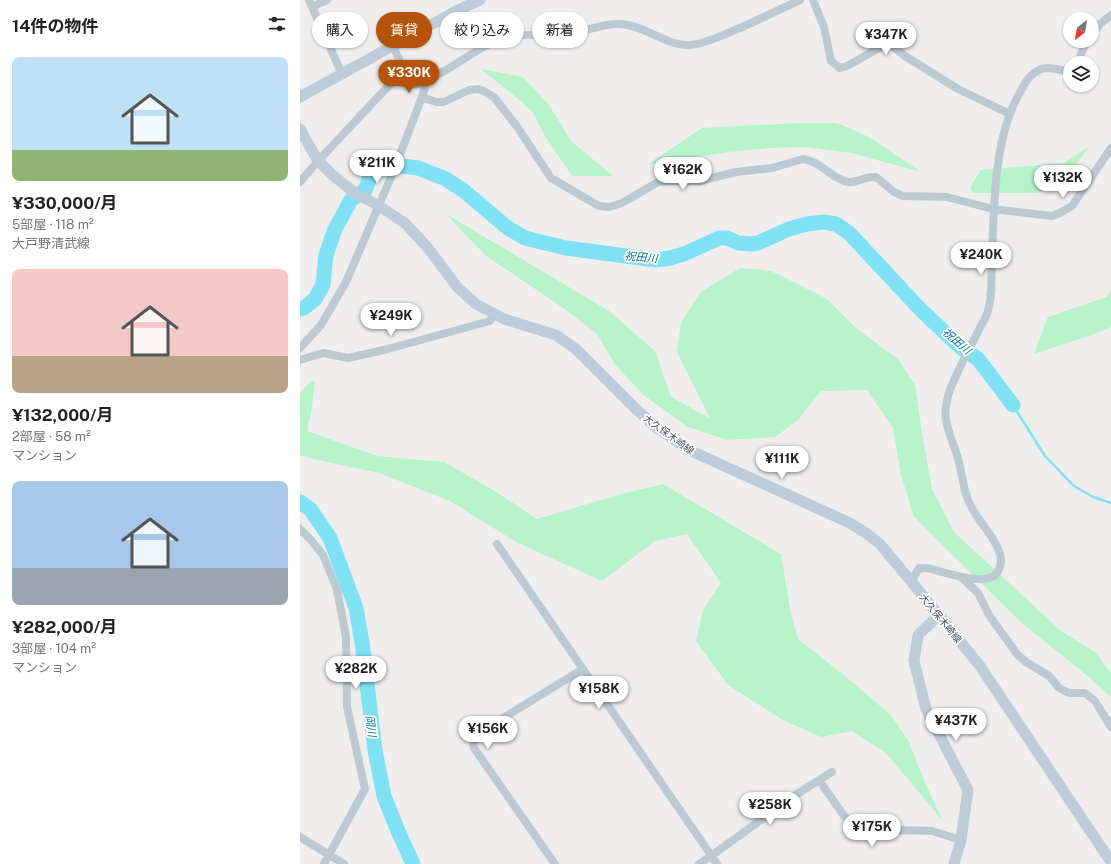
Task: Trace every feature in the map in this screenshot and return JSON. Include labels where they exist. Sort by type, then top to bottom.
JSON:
[{"type":"main road","points":[[432,24],[480,0]]},
{"type":"main road","points":[[300,97],[388,48]]},
{"type":"main road","name":"大久保木崎線","points":[[300,129],[318,161],[335,177],[359,195],[405,223],[428,248],[458,288],[476,304],[504,319],[556,335],[577,350],[634,408],[657,428],[691,451],[850,523],[880,544],[980,666],[1111,862]]},
{"type":"main road","points":[[939,615],[918,635],[914,661],[926,709],[968,790],[961,840],[954,864]]},
{"type":"street","points":[[327,0],[310,3],[342,74]]},
{"type":"street","points":[[394,80],[410,84],[425,82],[444,72],[485,46],[512,36],[571,33],[614,24],[628,25],[646,30],[675,44],[690,46],[703,43],[750,25],[800,0]]},
{"type":"street","points":[[813,0],[824,27],[831,61],[840,68],[847,66],[888,43],[904,56],[958,89],[1010,114]]},
{"type":"street","points":[[1099,25],[1111,15]]},
{"type":"street","points":[[300,182],[394,80],[400,67],[398,55],[393,48]]},
{"type":"street","points":[[911,582],[919,568],[930,569],[962,577],[982,579],[995,576],[1001,566],[997,546],[969,503],[959,462],[948,429],[945,408],[952,383],[987,314],[990,295],[994,209],[1000,157],[1010,114],[1027,79],[1033,74],[1045,68],[1063,70]]},
{"type":"street","points":[[300,348],[321,325],[346,282],[396,167],[422,97],[425,82]]},
{"type":"street","points":[[422,97],[436,102],[444,102],[469,90],[478,89],[484,91],[495,98],[518,128],[551,178],[599,206],[609,207],[622,203],[658,182],[700,181],[736,172],[772,168],[803,159],[820,166],[840,179],[850,183],[876,177],[894,192],[903,196],[947,197],[994,209],[1052,216],[1072,206],[1111,148]]},
{"type":"street","points":[[300,360],[323,353],[348,358],[490,321],[493,314]]},
{"type":"street","points":[[300,529],[323,555],[337,588],[346,637],[347,707],[365,789],[324,864]]},
{"type":"street","points":[[498,544],[582,669],[717,864]]},
{"type":"street","points":[[962,577],[978,593],[990,615],[1017,654],[1026,662],[1049,676],[1059,688],[1069,693],[1085,693],[1095,701],[1111,727]]},
{"type":"street","points":[[555,864],[474,748],[473,740],[477,734],[582,669]]},
{"type":"street","points":[[699,864],[797,794],[832,772]]},
{"type":"street","points":[[819,780],[844,816],[860,832],[872,838],[900,830],[906,830],[932,831],[961,840]]},
{"type":"street","points":[[300,837],[344,864]]},
{"type":"green space","points":[[481,69],[523,77],[549,105],[571,141],[613,176],[572,176],[544,135],[534,114],[523,103]]},
{"type":"green space","points":[[800,123],[837,123],[869,137],[921,172],[851,153],[806,147],[769,148],[729,152],[647,165],[702,128]]},
{"type":"green space","points":[[1089,147],[1060,184],[1036,193],[973,193],[970,187],[981,170],[1064,163]]},
{"type":"green space","points":[[446,214],[609,311],[655,351],[671,397],[710,418],[677,352],[681,322],[701,292],[740,268],[771,271],[827,299],[857,329],[898,359],[915,385],[932,489],[954,532],[1061,631],[1095,652],[1111,673],[1111,697],[1090,678],[1023,624],[914,517],[901,475],[893,428],[867,390],[821,391],[798,420],[775,437],[727,440],[688,427],[642,394],[614,363],[597,334],[566,310],[485,255]]},
{"type":"green space","points":[[1111,290],[1111,327],[1092,335],[1034,354],[1048,317],[1107,297]]},
{"type":"green space","points":[[315,380],[312,407],[307,431],[377,456],[444,462],[490,488],[537,519],[625,493],[663,484],[781,554],[791,614],[798,639],[891,715],[909,742],[923,778],[943,821],[886,753],[852,731],[821,737],[783,720],[728,685],[696,641],[703,610],[721,583],[687,534],[655,541],[602,581],[516,542],[450,501],[379,473],[300,455],[300,394],[306,386]]},
{"type":"waterway","name":"祝田川","points":[[300,309],[304,308],[315,299],[323,285],[326,255],[335,229],[351,200],[365,190],[374,167],[383,165],[418,168],[446,179],[464,191],[508,228],[525,238],[566,248],[656,260],[684,254],[719,238],[727,238],[738,243],[758,243],[789,229],[807,224],[824,222],[836,224],[849,233],[920,309],[959,346],[978,359],[1013,405]]},
{"type":"waterway","points":[[1013,405],[1045,456],[1074,486],[1093,497],[1111,503]]},
{"type":"waterway","name":"岡川","points":[[300,502],[310,509],[330,538],[356,608],[362,642],[375,750],[384,796],[413,864]]}]
